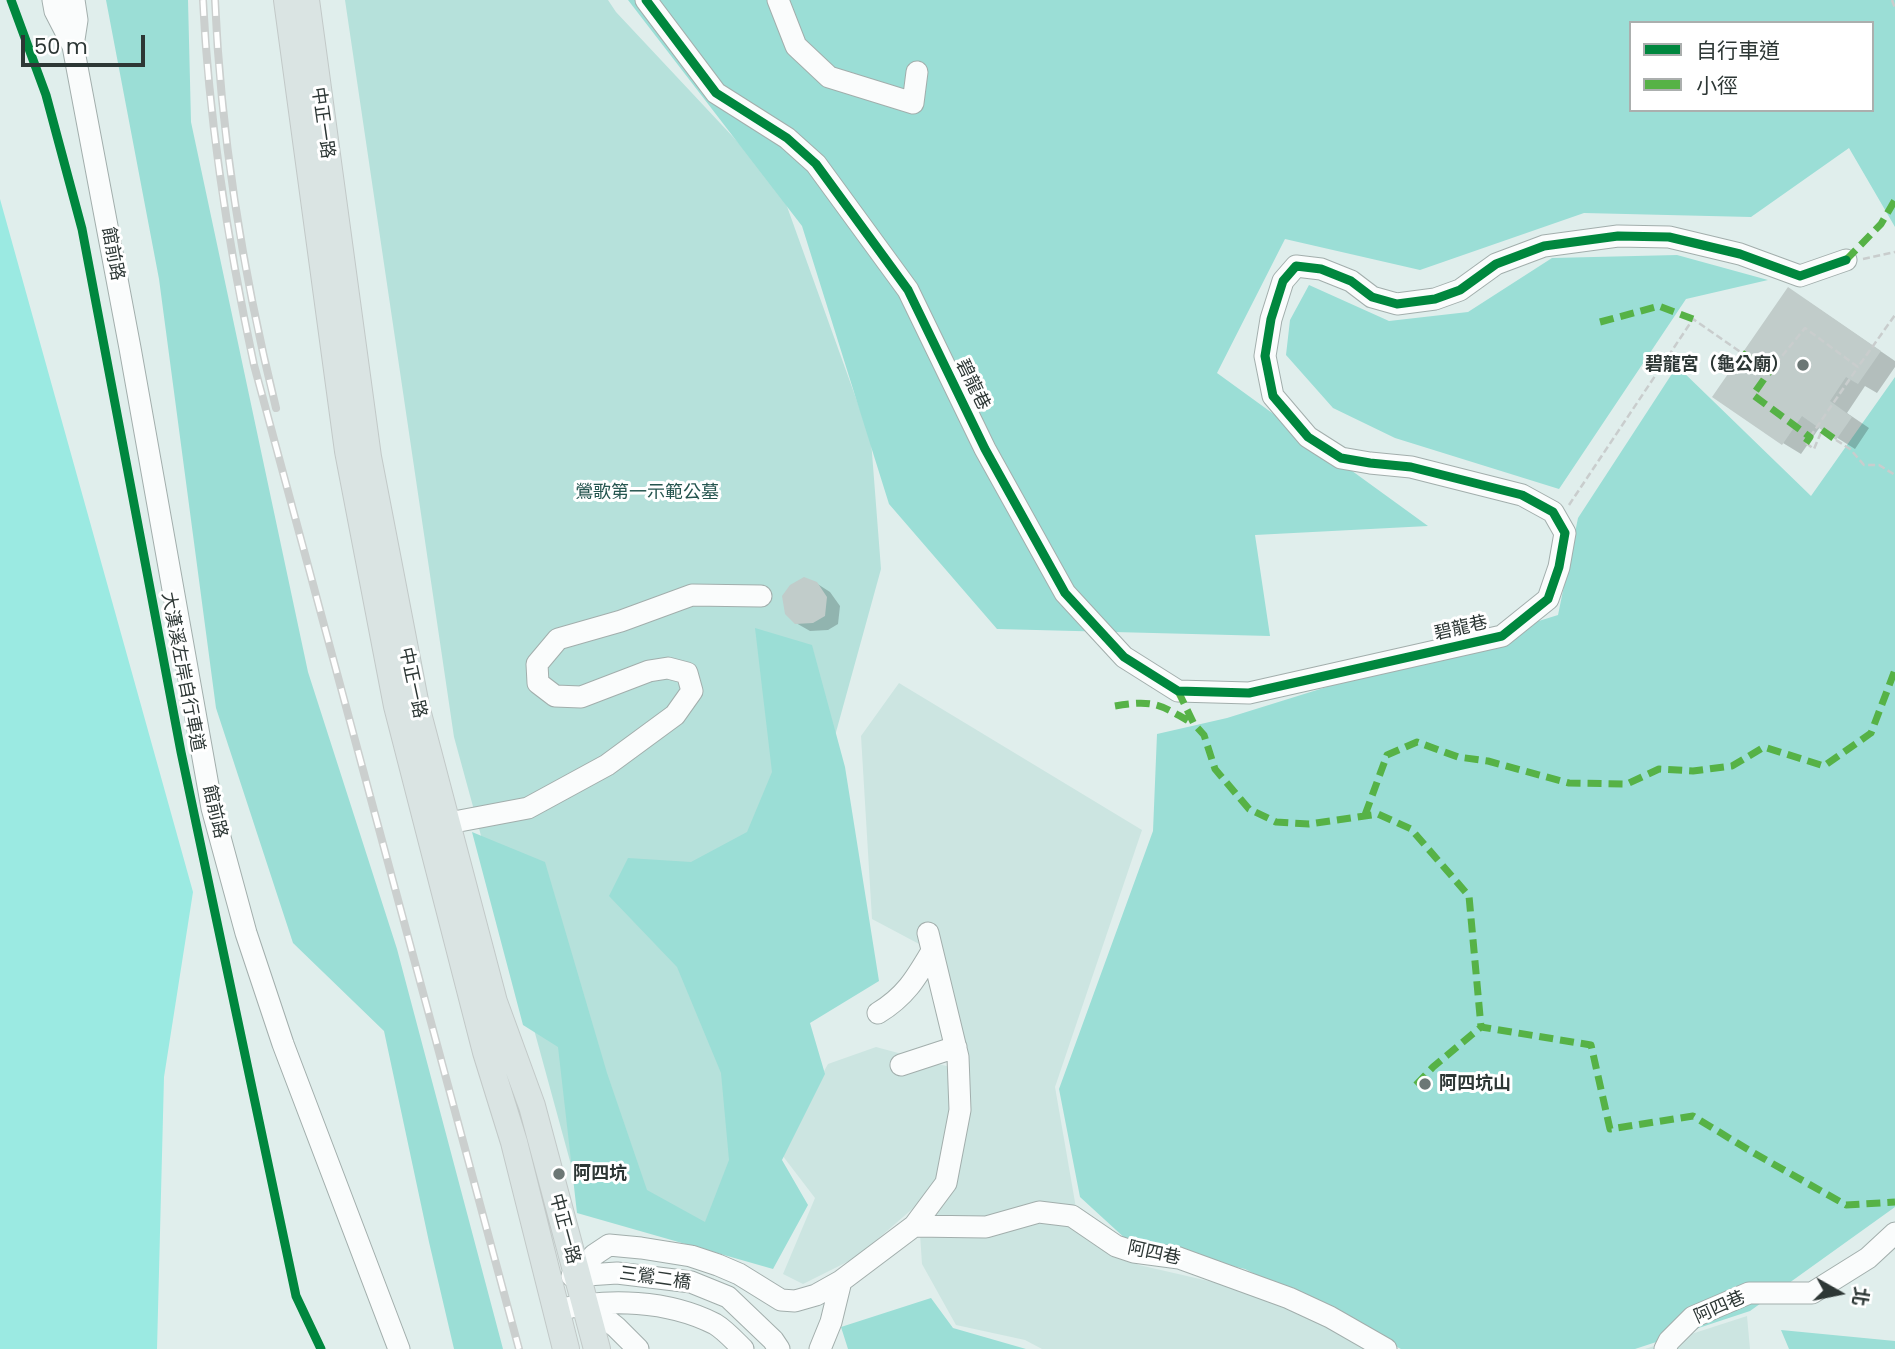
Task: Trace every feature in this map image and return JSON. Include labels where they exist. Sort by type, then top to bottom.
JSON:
[{"type":"main road","name":"中正一路","points":[[286,0],[348,451],[397,706],[494,1002],[532,1106],[597,1349]]},
{"type":"main road","name":"中正一路","points":[[306,0],[368,457],[438,825],[486,1052],[514,1142],[566,1349]]},
{"type":"street","name":"館前路","points":[[53,0],[55,11],[73,46],[212,808],[246,933],[283,1044],[399,1349]]},
{"type":"street","name":"館前路","points":[[73,46],[77,20],[74,0]]},
{"type":"street","name":"碧龍巷","points":[[646,0],[716,93],[787,138],[816,164],[908,290],[985,449],[1065,593],[1124,657],[1178,691],[1249,693],[1502,636],[1548,599],[1559,566],[1565,533],[1557,520]]},
{"type":"street","points":[[778,0],[796,46],[828,77],[913,103],[917,72]]},
{"type":"street","points":[[1557,520],[1553,512],[1522,495],[1411,467],[1341,458],[1308,437],[1273,396],[1265,356],[1271,319],[1283,281],[1296,266],[1321,269],[1351,281],[1372,297],[1397,304],[1435,299],[1460,290],[1496,264],[1544,246],[1618,236],[1669,237],[1740,254],[1800,276],[1846,260]]},
{"type":"street","points":[[438,825],[528,808],[607,765],[675,715],[692,691],[687,673],[668,668],[649,671],[581,697],[555,696],[538,683],[537,664],[558,639],[621,621],[692,595],[761,596]]},
{"type":"street","points":[[577,1275],[594,1255],[609,1245],[664,1251],[709,1262],[738,1273],[781,1300],[795,1301],[841,1281],[914,1226],[946,1183],[960,1110],[956,1047],[930,942],[912,985],[896,1002],[878,1013]]},
{"type":"street","points":[[901,1065],[956,1047]]},
{"type":"street","name":"阿四巷","points":[[914,1226],[986,1227],[1039,1212],[1072,1216],[1116,1246],[1134,1252],[1179,1258],[1289,1298],[1330,1317],[1386,1349]]},
{"type":"street","name":"阿四巷","points":[[1665,1349],[1669,1341],[1693,1317],[1749,1293],[1812,1293],[1868,1258],[1895,1233]]},
{"type":"street","name":"三鶯二橋","points":[[550,1281],[577,1275],[617,1273],[691,1282],[728,1297],[779,1349]]},
{"type":"street","points":[[820,1349],[831,1322],[841,1281]]},
{"type":"street","points":[[586,1303],[638,1349]]},
{"type":"street","name":"三鶯二橋","points":[[557,1310],[586,1303],[627,1303],[681,1310],[717,1325],[743,1349]]},
{"type":"path","points":[[1892,0],[1895,8]]},
{"type":"path","points":[[1846,260],[1895,252]]},
{"type":"path","points":[[1810,437],[1895,315]]},
{"type":"path","points":[[1557,520],[1693,319],[1742,354]]},
{"type":"path","points":[[1769,372],[1805,328],[1858,367]]},
{"type":"path","points":[[1806,443],[1814,449],[1822,430]]},
{"type":"path","points":[[1836,440],[1850,449],[1864,465],[1880,465],[1895,475]]},
{"type":"shaded area","points":[[106,0],[188,0],[191,122],[308,672],[397,949],[503,1349],[454,1349],[384,1031],[293,943],[216,708],[159,279]]},
{"type":"shaded area","points":[[628,0],[1895,0],[1895,227],[1849,148],[1751,217],[1584,213],[1420,270],[1285,239],[1217,373],[1428,526],[1255,535],[1270,636],[997,629],[889,504],[802,226]]},
{"type":"shaded area","points":[[0,199],[193,892],[164,1077],[157,1349],[0,1349]]},
{"type":"shaded area","points":[[1677,255],[1768,280],[1686,299],[1559,489],[1395,438],[1333,408],[1286,355],[1290,320],[1309,285],[1389,321],[1468,312],[1552,258]]},
{"type":"shaded area","points":[[1677,366],[1811,496],[1895,377],[1895,1207],[1750,1311],[1635,1349],[1401,1349],[1245,1269],[1128,1241],[1080,1197],[1059,1089],[1153,831],[1157,734],[1227,718],[1558,615],[1578,518]]},
{"type":"shaded area","points":[[755,628],[812,645],[845,767],[879,981],[810,1023],[825,1074],[782,1160],[808,1205],[773,1269],[577,1213],[558,1047],[523,1025],[472,832],[545,862],[607,1073],[647,1190],[705,1222],[729,1160],[721,1073],[677,967],[609,896],[628,858],[691,862],[747,832],[772,772]]},
{"type":"shaded area","points":[[899,683],[1142,830],[1055,1087],[1080,1231],[1139,1265],[1213,1282],[1295,1306],[1387,1349],[1042,1349],[1025,1340],[956,1325],[922,1264],[918,1204],[857,1257],[803,1284],[783,1274],[815,1198],[779,1151],[828,1064],[876,1047],[950,1067],[921,945],[872,919],[861,736]]},
{"type":"shaded area","points":[[931,1298],[953,1328],[1026,1349],[848,1349],[841,1327]]},
{"type":"shaded area","points":[[1747,1316],[1750,1349],[1645,1349]]},
{"type":"shaded area","points":[[1781,1330],[1895,1341],[1895,1349],[1789,1349]]},
{"type":"green space","name":"鶯歌第一示範公墓","points":[[345,0],[608,0],[616,12],[780,187],[871,440],[881,569],[809,830],[727,1248],[582,1205],[454,737]]},
{"type":"building","name":"碧龍宮（龜公廟）","points":[[1788,287],[1881,351],[1858,384],[1846,377],[1830,401],[1852,417],[1836,440],[1802,416],[1782,445],[1712,397]]},
{"type":"building","points":[[804,577],[817,582],[827,597],[825,616],[813,623],[795,624],[785,614],[782,596],[790,585]]},
{"type":"railway","points":[[203,0],[221,183],[254,365],[519,1349]]},
{"type":"railway","points":[[215,0],[222,103],[235,206],[253,307],[276,408]]},
{"type":"marked path","points":[[1846,260],[1881,224],[1895,200]]},
{"type":"marked path","points":[[1600,322],[1659,306],[1693,319]]},
{"type":"marked path","points":[[1742,353],[1769,372],[1753,395],[1810,437],[1806,443]]},
{"type":"marked path","points":[[1822,430],[1836,440]]},
{"type":"marked path","points":[[1365,815],[1387,755],[1417,742],[1458,757],[1488,761],[1569,783],[1627,784],[1659,769],[1693,771],[1732,766],[1764,747],[1824,766],[1871,733],[1895,670]]},
{"type":"marked path","points":[[1178,691],[1194,724],[1204,735],[1215,769],[1249,809],[1276,822],[1309,824],[1378,814],[1411,829],[1469,896],[1481,1027],[1591,1045],[1610,1129],[1693,1116],[1846,1205],[1895,1202]]},
{"type":"marked path","points":[[1115,706],[1139,703],[1157,705],[1194,724]]},
{"type":"marked path","points":[[1416,1085],[1433,1067],[1481,1027]]},
{"type":"cycle path","name":"大漢溪左岸自行車道","points":[[11,0],[46,95],[82,229],[181,752],[296,1296],[321,1349]]},
{"type":"cycle path","points":[[646,0],[716,93],[787,138],[816,164],[908,290],[985,449],[1065,593],[1124,657],[1178,691],[1249,693],[1502,636],[1548,599],[1559,567],[1565,533],[1553,512],[1522,495],[1411,467],[1341,458],[1308,437],[1273,396],[1265,356],[1271,319],[1283,281],[1296,266],[1321,269],[1351,281],[1372,297],[1397,304],[1435,299],[1460,290],[1496,264],[1544,246],[1618,236],[1669,237],[1740,254],[1800,276],[1846,260]]},
{"type":"place","name":"碧龍宮（龜公廟）","points":[[1803,365]]},
{"type":"place","name":"阿四坑山","points":[[1425,1084]]},
{"type":"place","name":"阿四坑","points":[[559,1174]]}]
